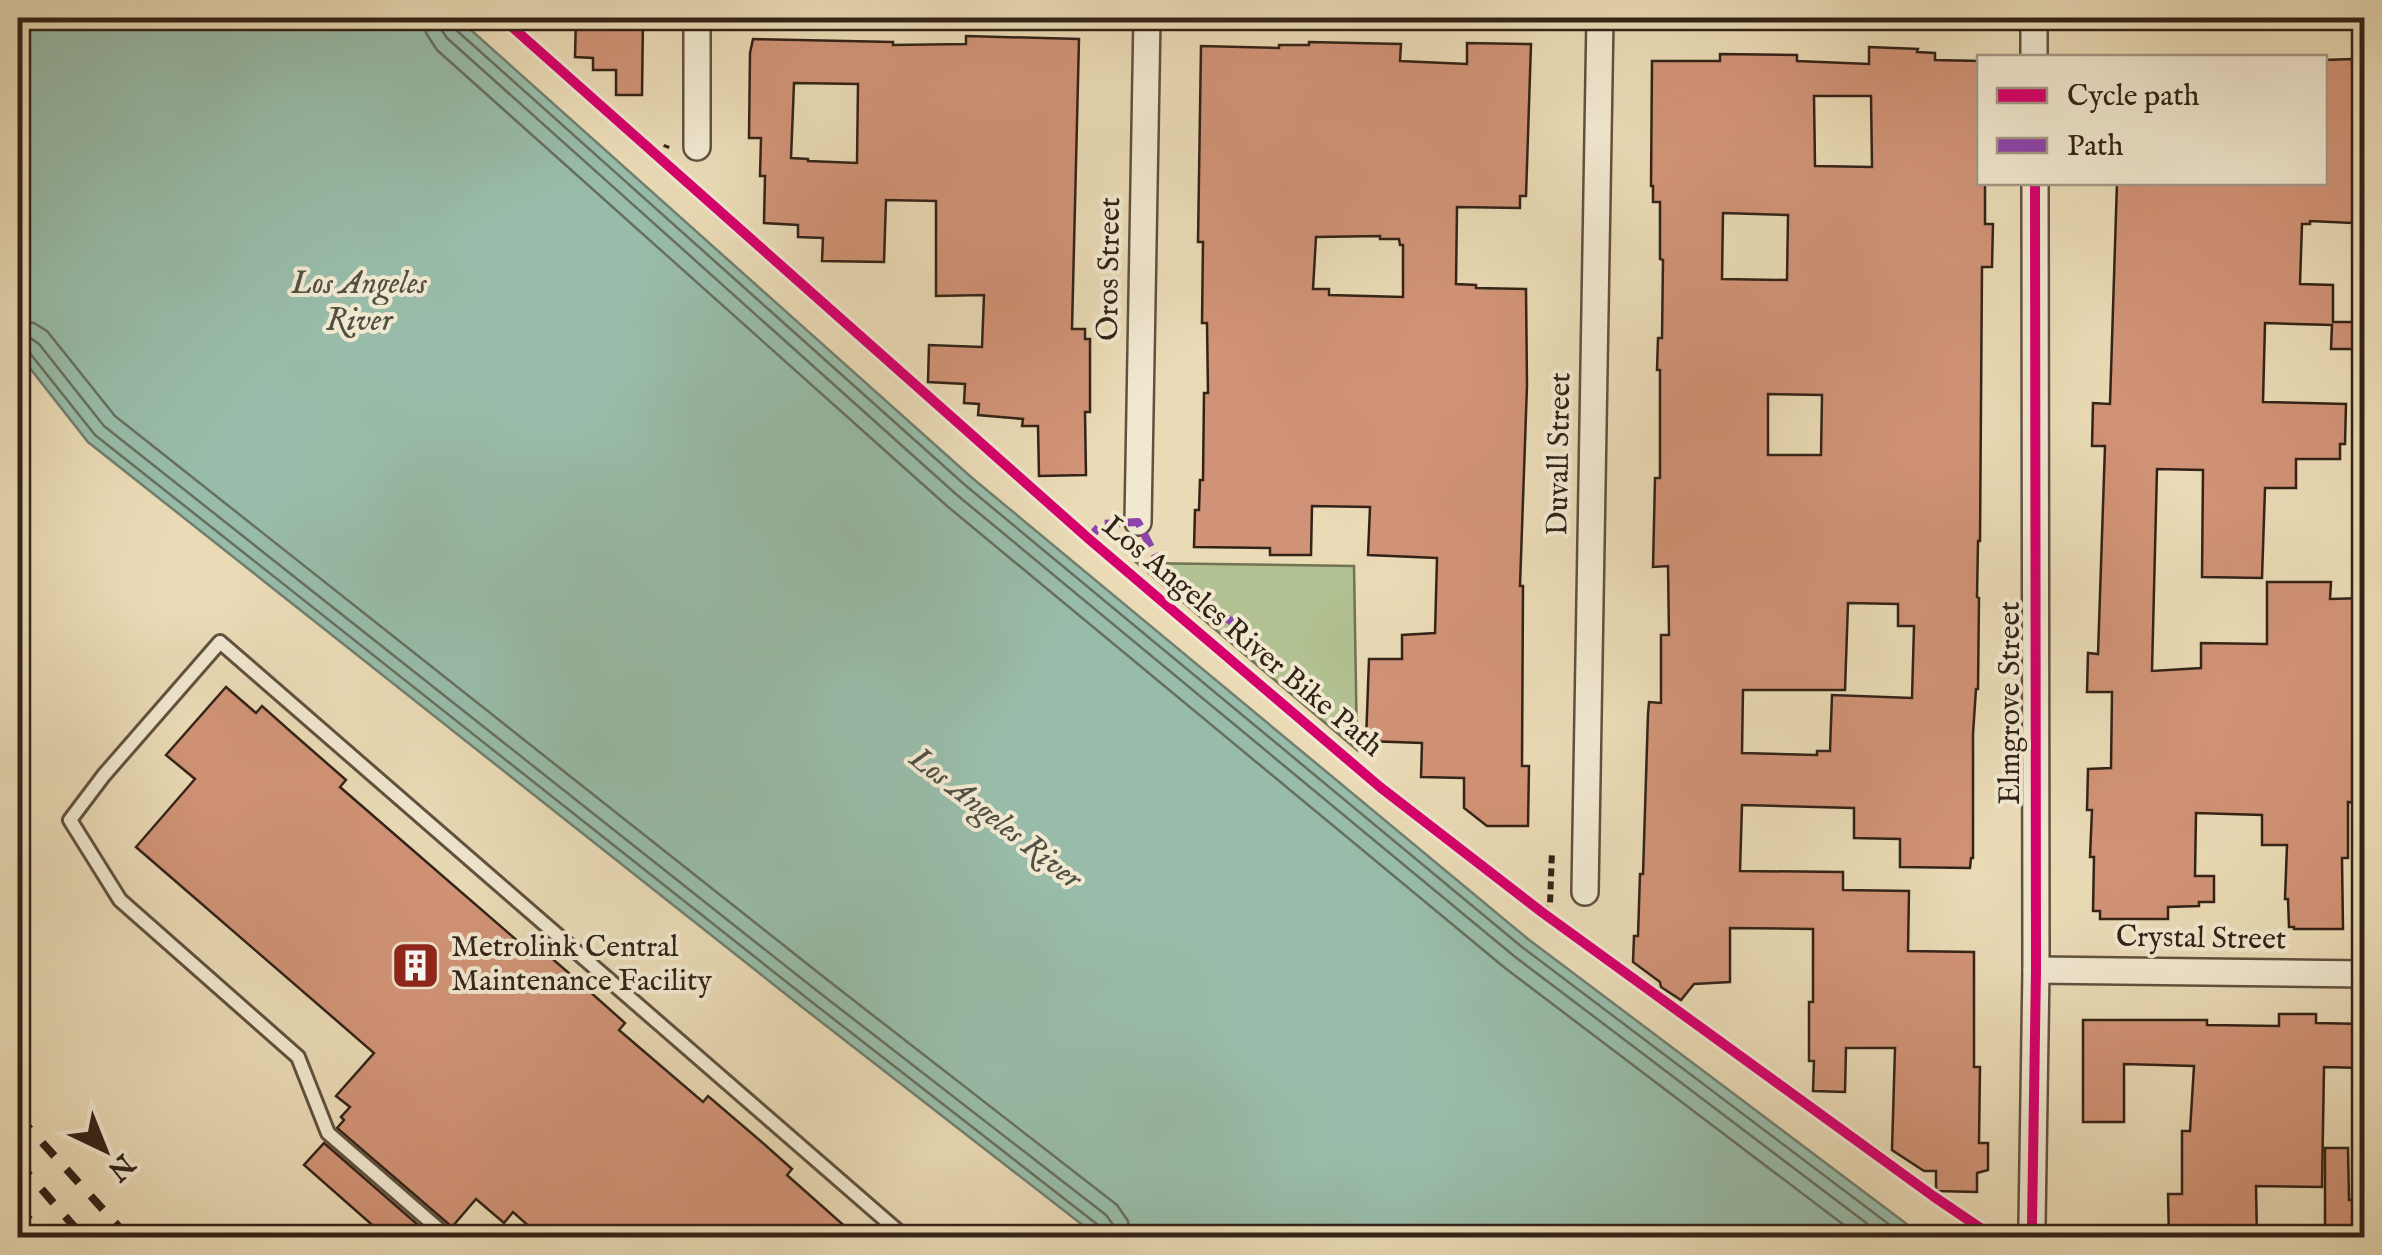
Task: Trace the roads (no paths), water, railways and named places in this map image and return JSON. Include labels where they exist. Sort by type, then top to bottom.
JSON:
[{"type":"street","points":[[697,18],[697,147]]},
{"type":"street","name":"Oros Street","points":[[1138,522],[1148,18]]},
{"type":"street","name":"Duvall Street","points":[[1585,892],[1600,18]]},
{"type":"street","points":[[2034,18],[2034,55]]},
{"type":"street","name":"Elmgrove Street","points":[[2032,1224],[2036,970],[2035,185]]},
{"type":"street","name":"Crystal Street","points":[[2036,970],[2364,974]]},
{"type":"lane","points":[[448,1238],[328,1133],[298,1057],[120,900],[70,820],[220,642],[906,1238]]},
{"type":"water","name":"Los Angeles River","points":[[18,18],[455,18],[462,22],[971,477],[1528,939],[1924,1237],[1098,1237],[88,442],[18,353]]},
{"type":"railway","points":[[18,1116],[129,1238]]},
{"type":"railway","points":[[18,1162],[84,1238]]},
{"type":"railway","points":[[18,1206],[45,1238]]},
{"type":"place","name":"Metrolink Central Maintenance Facility","points":[[416,965]]}]
